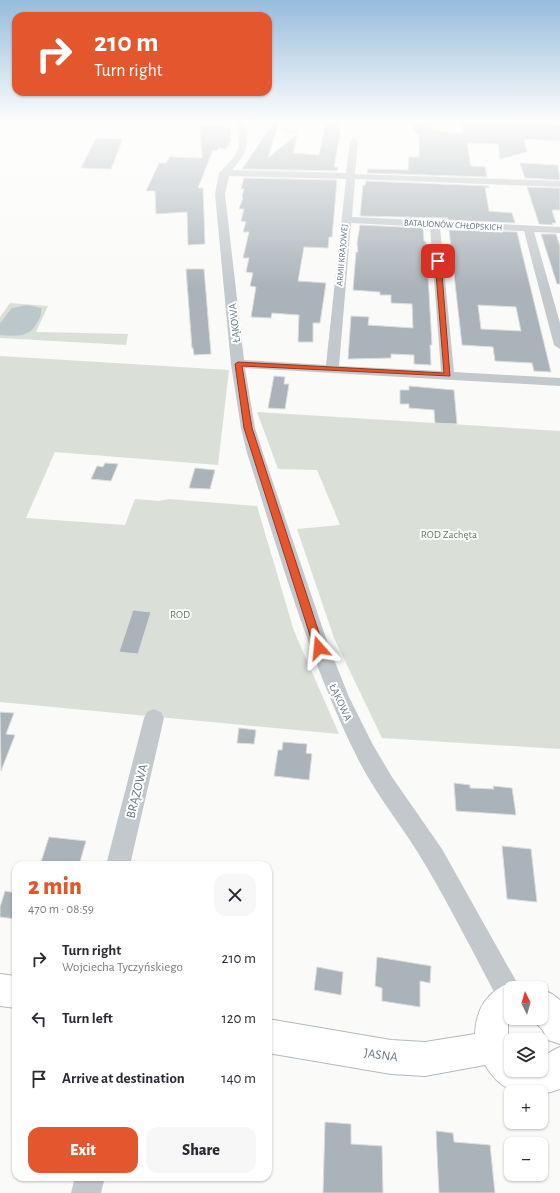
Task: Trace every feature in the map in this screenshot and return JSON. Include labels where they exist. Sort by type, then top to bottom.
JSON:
[{"type":"street","name":"ŁĄKOWA","points":[[223,178],[220,194],[238,364],[248,428],[319,648],[339,698],[365,752],[384,784],[434,857],[504,985]]},
{"type":"street","name":"ARMII KRAJOWEJ","points":[[332,369],[350,178]]},
{"type":"street","points":[[370,178],[560,184]]},
{"type":"street","name":"BATALIONÓW CHŁOPSKICH","points":[[345,220],[560,230]]},
{"type":"street","points":[[435,224],[448,375]]},
{"type":"street","points":[[528,228],[560,345]]},
{"type":"street","points":[[238,364],[560,382]]},
{"type":"street","name":"BRĄZOWA","points":[[119,861],[154,718]]},
{"type":"street","points":[[0,990],[12,992]]},
{"type":"street","points":[[504,1002],[501,1003],[495,1012],[491,1024],[494,1047],[503,1064],[514,1073],[526,1079],[539,1080],[550,1076],[560,1064]]},
{"type":"street","points":[[548,1011],[554,1017],[560,1028]]},
{"type":"street","name":"JASNA","points":[[272,1037],[398,1057],[425,1058],[494,1047]]},
{"type":"street","points":[[86,1193],[89,1181]]},
{"type":"green space","points":[[10,303],[48,306],[36,332],[128,334],[126,345],[0,338],[0,317]]},
{"type":"green space","name":"ROD","points":[[0,356],[229,370],[218,465],[55,452],[26,518],[125,525],[135,499],[159,501],[169,499],[257,506],[294,631],[339,734],[0,702]]},
{"type":"green space","name":"ROD Zachęta","points":[[257,412],[560,431],[560,749],[382,738],[334,638],[297,529],[340,525],[317,470],[278,469]]},
{"type":"shaded area","points":[[27,305],[41,308],[40,316],[34,328],[26,334],[11,336],[0,335],[0,323],[12,308]]},
{"type":"building","points":[[152,178],[202,178],[198,188],[203,188],[205,244],[188,245],[187,212],[156,214],[155,191],[146,191]]},
{"type":"building","points":[[244,178],[337,180],[332,237],[329,237],[328,248],[304,247],[298,281],[326,283],[320,323],[313,323],[313,342],[298,342],[299,315],[272,313],[271,318],[251,317],[256,287],[250,286],[253,273],[246,272],[249,258],[243,258],[249,232],[243,232],[246,222],[241,221],[244,209],[239,209],[243,198],[242,196],[244,189],[241,189]]},
{"type":"building","points":[[525,178],[560,178],[560,180]]},
{"type":"building","points":[[366,181],[489,186],[489,188],[485,187],[489,211],[512,213],[515,223],[448,220],[448,218],[360,216],[363,185],[365,185]]},
{"type":"building","points":[[527,187],[560,188],[560,210],[552,210],[556,223],[552,223],[553,225],[539,224]]},
{"type":"building","points":[[360,225],[423,228],[424,241],[426,242],[432,345],[430,345],[431,365],[414,364],[414,355],[391,354],[391,358],[348,359],[351,316],[369,317],[368,325],[413,328],[412,304],[391,303],[391,295],[380,295],[380,292],[353,290]]},
{"type":"building","points":[[449,230],[517,232],[551,372],[534,371],[532,363],[495,361],[493,347],[462,345]],"holes":[[[478,305],[516,307],[521,331],[481,329]]]},
{"type":"building","points":[[541,234],[556,234],[560,246],[560,284],[557,284]]},
{"type":"building","points":[[186,269],[204,269],[211,354],[194,355],[192,348]]},
{"type":"building","points":[[274,376],[285,377],[284,384],[289,384],[285,409],[268,408]]},
{"type":"building","points":[[409,386],[454,390],[457,424],[435,423],[434,410],[409,408],[409,404],[400,404],[400,390],[409,390]]},
{"type":"building","points":[[105,463],[118,464],[111,481],[91,479],[97,466],[103,467]]},
{"type":"building","points":[[195,468],[215,470],[210,489],[189,488]]},
{"type":"building","points":[[133,610],[151,612],[138,654],[119,652]]},
{"type":"building","points":[[0,712],[14,713],[6,734],[15,735],[1,771]]},
{"type":"building","points":[[239,728],[256,730],[254,744],[237,743]]},
{"type":"building","points":[[283,742],[307,744],[306,753],[312,754],[309,780],[274,776],[278,750],[282,750]]},
{"type":"building","points":[[454,783],[470,785],[470,788],[494,789],[493,786],[512,788],[516,815],[456,811]]},
{"type":"building","points":[[49,837],[86,841],[80,861],[41,861]]},
{"type":"building","points":[[502,846],[531,849],[537,902],[507,899]]},
{"type":"building","points":[[5,891],[12,892],[12,918],[0,917],[0,907]]},
{"type":"building","points":[[377,957],[431,966],[430,983],[420,981],[420,1007],[382,1001],[382,988],[375,986]]},
{"type":"building","points":[[317,967],[343,972],[341,995],[314,990]]},
{"type":"building","points":[[325,1122],[351,1124],[351,1144],[382,1146],[383,1193],[323,1193]]},
{"type":"building","points":[[436,1131],[453,1133],[454,1142],[490,1145],[495,1193],[439,1193]]},
{"type":"route","points":[[319,648],[248,428],[238,364],[448,375],[438,261]]}]
